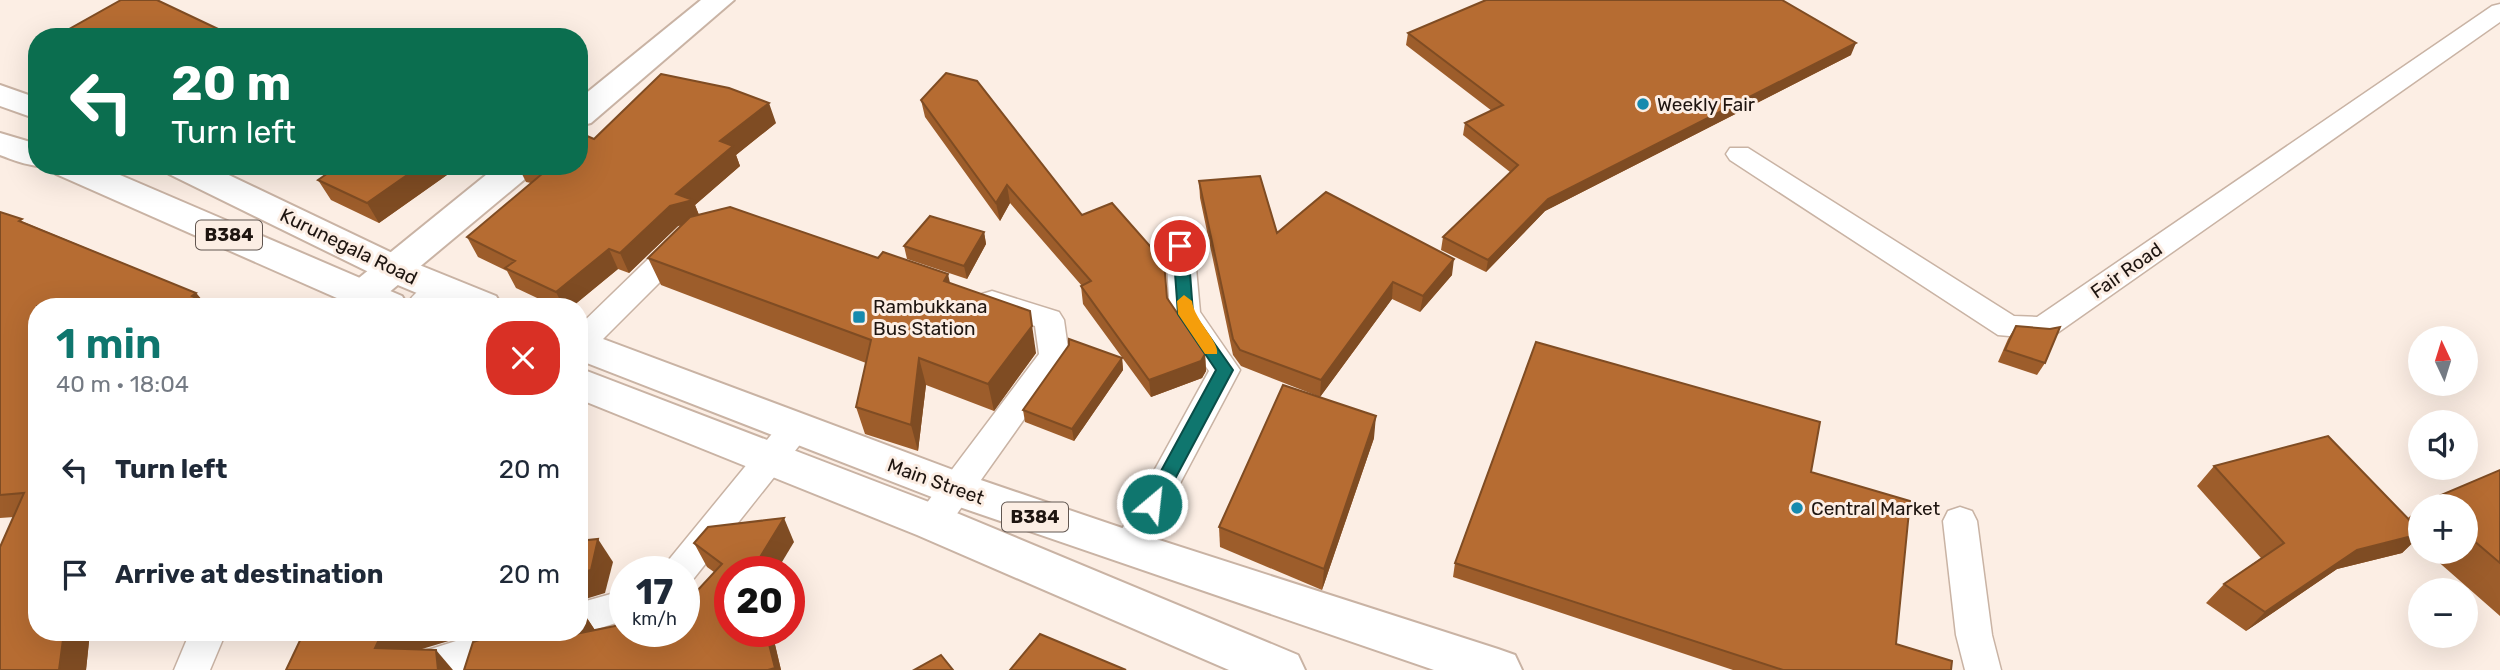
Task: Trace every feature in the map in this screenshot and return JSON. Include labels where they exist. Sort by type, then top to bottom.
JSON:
[{"type":"main road","points":[[588,109],[719,0]]},
{"type":"main road","points":[[0,95],[28,106]]},
{"type":"main road","points":[[0,144],[28,153]]},
{"type":"main road","name":"Kurunegala Road","points":[[89,175],[370,298]]},
{"type":"main road","name":"Kurunegala Road","points":[[200,175],[394,269],[430,298]]},
{"type":"main road","points":[[376,298],[394,269],[508,175]]},
{"type":"main road","name":"Main Street","points":[[588,348],[783,443],[944,506],[1281,670]]},
{"type":"main road","name":"Main Street","points":[[588,386],[783,443]]},
{"type":"main road","name":"Main Street","points":[[944,506],[1128,549],[1498,670]]},
{"type":"lane","name":"Fair Road","points":[[1739,154],[2008,327],[2043,328],[2500,11]]},
{"type":"lane","points":[[588,335],[690,235],[715,229]]},
{"type":"lane","points":[[1128,549],[1225,370],[1185,314],[1180,246]]},
{"type":"lane","points":[[944,506],[1054,356],[1049,320],[971,294]]},
{"type":"lane","points":[[692,556],[783,443]]},
{"type":"lane","points":[[1960,521],[1974,635],[1983,670]]},
{"type":"lane","points":[[588,616],[609,611]]},
{"type":"lane","points":[[192,670],[204,641]]},
{"type":"lane","points":[[416,670],[505,641]]},
{"type":"building","points":[[121,0],[157,0],[216,28],[71,28]]},
{"type":"building","points":[[1486,0],[1782,0],[1856,43],[1548,199],[1488,260],[1443,237],[1518,165],[1465,123],[1503,105],[1408,33]]},
{"type":"building","points":[[946,73],[977,81],[1082,215],[1112,203],[1164,262],[1167,298],[1205,354],[1201,361],[1149,380],[1081,286],[1091,281],[1007,185],[996,203],[921,100]]},
{"type":"building","points":[[661,74],[729,88],[769,103],[720,141],[733,146],[676,194],[693,200],[670,206],[620,253],[609,249],[556,292],[505,268],[515,261],[467,237],[541,175],[588,175],[588,136],[594,139]]},
{"type":"building","points":[[325,175],[407,175],[367,203],[318,180]]},
{"type":"building","points":[[1260,176],[1277,233],[1326,192],[1454,259],[1423,296],[1393,282],[1321,380],[1240,350],[1233,339],[1199,181]]},
{"type":"building","points":[[730,207],[878,258],[883,252],[948,274],[944,281],[1030,311],[1032,326],[988,384],[919,358],[911,425],[856,407],[871,340],[648,258],[690,217]]},
{"type":"building","points":[[0,212],[196,293],[192,296],[196,298],[28,298],[28,641],[63,641],[59,670],[0,670],[0,547],[24,493],[0,495]]},
{"type":"building","points":[[930,216],[984,232],[964,266],[904,246]]},
{"type":"building","points":[[2016,326],[2050,329],[2060,327],[2045,363],[2005,350]]},
{"type":"building","points":[[1069,339],[1122,358],[1072,429],[1023,410],[1069,345]]},
{"type":"building","points":[[1536,342],[1820,422],[1811,472],[1910,501],[1896,644],[1952,661],[1951,670],[1783,670],[1455,563]]},
{"type":"building","points":[[1283,385],[1376,416],[1324,569],[1219,527]]},
{"type":"building","points":[[2328,436],[2408,519],[2408,537],[2357,550],[2265,612],[2224,584],[2284,543],[2214,466]]},
{"type":"building","points":[[2500,470],[2500,563],[2478,544],[2478,494],[2443,494]]},
{"type":"building","points":[[784,518],[761,556],[714,558],[694,543],[708,527]]},
{"type":"building","points":[[598,539],[591,570],[588,571],[588,540]]},
{"type":"building","points":[[714,573],[714,647],[770,647],[775,668],[464,670],[473,642],[476,641],[588,641],[588,631],[609,627],[609,647],[700,647],[700,588]]},
{"type":"building","points":[[1040,634],[1126,670],[1010,670]]},
{"type":"building","points":[[300,641],[378,641],[375,648],[436,650],[438,670],[286,670]]},
{"type":"building","points":[[941,655],[953,670],[914,670]]},
{"type":"slow traffic","points":[[1184,301],[1185,314],[1211,350]]},
{"type":"place","name":"Weekly Fair","points":[[1643,104]]},
{"type":"place","name":"Rambukkana Bus Station","points":[[859,317]]},
{"type":"place","name":"Central Market","points":[[1797,508]]},
{"type":"route","points":[[1152,504],[1225,370],[1185,314],[1180,246]]}]
